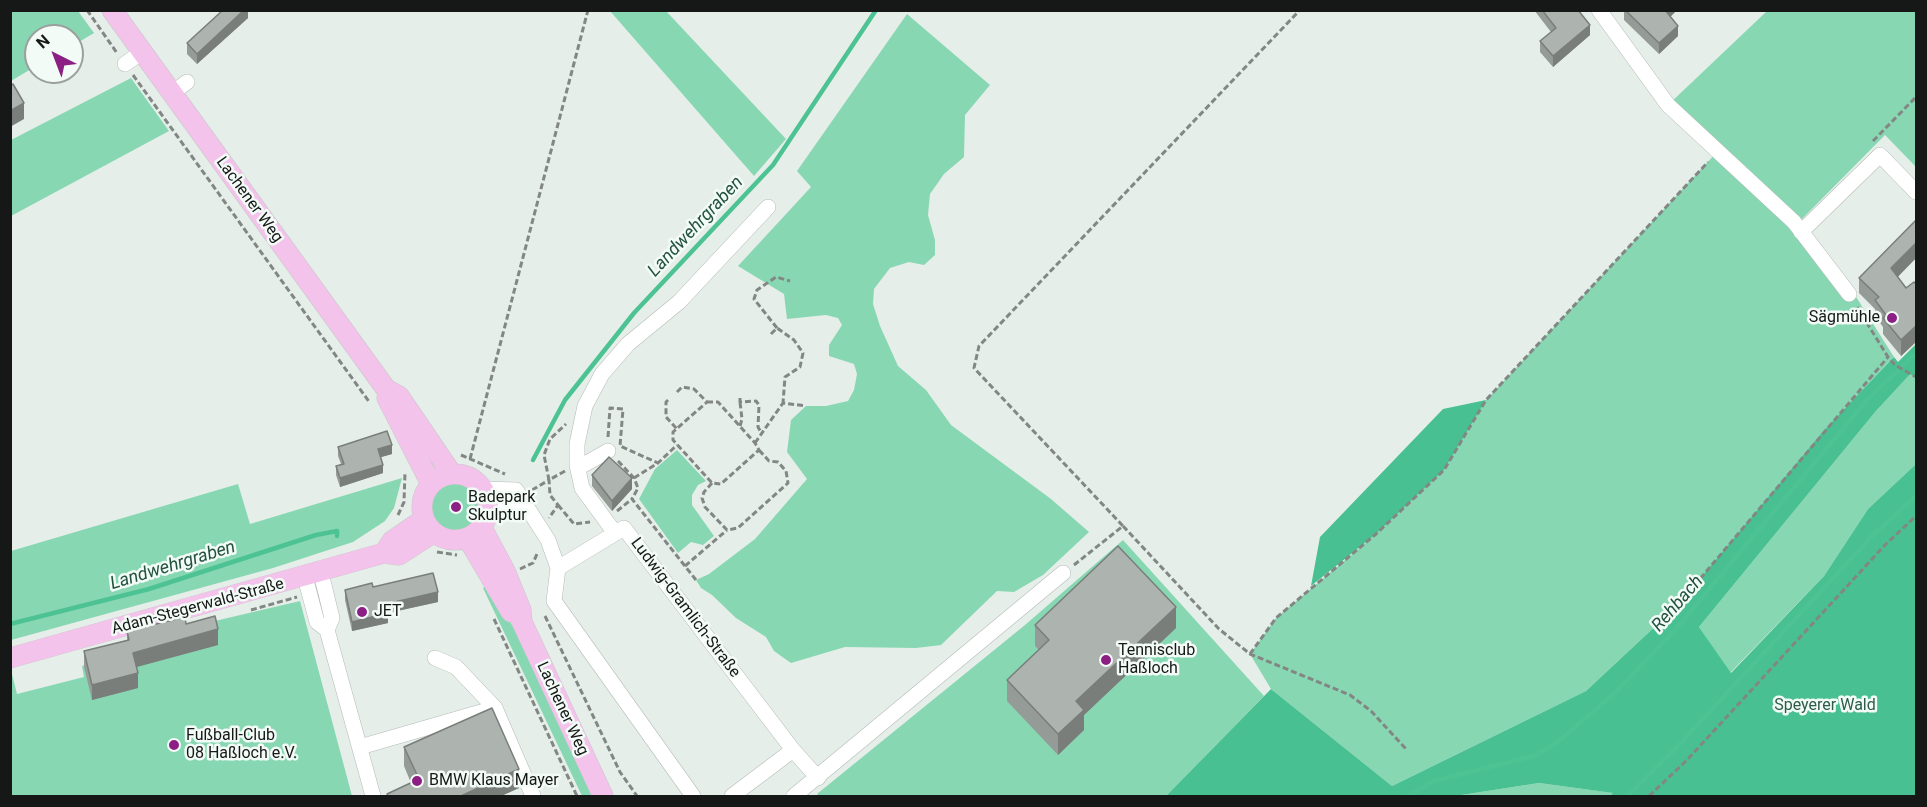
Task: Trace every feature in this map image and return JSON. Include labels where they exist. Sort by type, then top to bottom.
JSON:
[{"type":"main road","name":"Lachener Weg","points":[[112,10],[142,52],[179,88],[386,389],[388,402],[419,456],[431,484]]},
{"type":"main road","name":"Lachener Weg","points":[[386,389],[399,396],[452,474]]},
{"type":"main road","points":[[452,474],[469,477],[486,497],[475,533],[450,541],[430,535],[422,501],[431,484],[452,474]]},
{"type":"main road","name":"Lachener Weg","points":[[475,533],[521,610],[522,622],[603,796]]},
{"type":"main road","name":"Adam-Stegerwald-Straße","points":[[10,658],[312,581],[384,554],[392,541],[430,535]]},
{"type":"street","points":[[1599,10],[1668,105],[1801,232],[1849,294]]},
{"type":"street","points":[[125,64],[142,52]]},
{"type":"street","points":[[1801,232],[1880,155],[1917,192]]},
{"type":"street","points":[[611,527],[582,488],[577,444],[585,406],[602,374],[628,344],[679,302],[768,207]]},
{"type":"street","points":[[578,468],[608,451]]},
{"type":"street","points":[[486,497],[524,501],[548,540],[558,568],[554,601],[693,796]]},
{"type":"street","name":"Ludwig-Gramlich-Straße","points":[[558,568],[611,527],[624,528],[793,750],[818,778]]},
{"type":"street","points":[[794,796],[1063,573]]},
{"type":"street","points":[[312,581],[332,618],[327,630]]},
{"type":"street","points":[[312,581],[317,622],[327,630],[373,796]]},
{"type":"street","points":[[435,658],[456,667],[495,708],[533,796]]},
{"type":"street","points":[[360,747],[495,708]]},
{"type":"street","points":[[732,796],[793,750]]},
{"type":"path","points":[[87,10],[372,407]]},
{"type":"path","points":[[512,477],[470,459],[588,10]]},
{"type":"path","points":[[1300,10],[979,346],[974,368],[1219,629],[1250,654],[1350,695],[1371,711],[1407,750]]},
{"type":"path","points":[[1250,654],[1276,618],[1376,534],[1444,470],[1486,400],[1717,152]]},
{"type":"path","points":[[755,443],[783,403],[785,377],[800,368],[803,353],[800,345],[777,328],[754,299],[757,290],[776,277],[790,281]]},
{"type":"path","points":[[1849,294],[1888,357],[1917,377]]},
{"type":"path","points":[[771,334],[777,328]]},
{"type":"path","points":[[1677,606],[1888,357]]},
{"type":"path","points":[[677,392],[682,387],[694,389],[707,402]]},
{"type":"path","points":[[668,400],[666,417],[677,429]]},
{"type":"path","points":[[740,426],[742,419],[740,400],[756,401],[759,405],[758,427],[762,434]]},
{"type":"path","points":[[685,567],[727,530],[738,528],[789,483],[786,471],[778,462],[769,461],[718,402],[707,402],[673,432],[677,445],[712,483],[721,484],[759,450]]},
{"type":"path","points":[[783,403],[806,406]]},
{"type":"path","points":[[549,480],[544,455],[550,439],[585,406]]},
{"type":"path","points":[[626,503],[632,499],[638,488],[634,478],[608,451],[610,408],[623,409],[620,446],[658,463]]},
{"type":"path","points":[[634,478],[658,463],[677,445]]},
{"type":"path","points":[[395,522],[404,502],[407,485],[404,464]]},
{"type":"path","points":[[712,483],[702,498],[705,507],[727,530]]},
{"type":"path","points":[[632,499],[696,580]]},
{"type":"path","points":[[558,504],[574,524],[611,527]]},
{"type":"path","points":[[1649,796],[1687,760],[1885,545],[1917,516]]},
{"type":"path","points":[[1063,573],[1122,526]]},
{"type":"path","points":[[430,535],[453,553],[464,558]]},
{"type":"path","points":[[288,601],[312,581]]},
{"type":"path","points":[[543,612],[620,772],[637,796]]},
{"type":"path","points":[[493,617],[577,796]]},
{"type":"green space","points":[[11,10],[78,11],[94,33],[84,39],[84,24],[24,24],[24,73],[11,81]]},
{"type":"green space","points":[[610,11],[666,11],[786,139],[754,176]]},
{"type":"green space","points":[[1767,11],[1916,11],[1916,167],[1885,135],[1799,222],[1853,292],[1894,357],[1824,430],[1677,606],[1586,691],[1392,786],[1271,689],[1250,654],[1276,618],[1376,534],[1444,470],[1486,400],[1717,152],[1668,105]]},
{"type":"green space","points":[[907,14],[990,85],[965,115],[964,157],[944,174],[930,194],[928,215],[935,240],[935,255],[924,265],[909,262],[890,268],[874,289],[873,304],[880,326],[898,366],[926,390],[951,425],[1051,499],[1089,532],[1043,575],[1014,592],[997,591],[941,645],[916,648],[845,647],[791,663],[774,651],[766,637],[736,618],[712,595],[701,588],[696,580],[709,574],[755,539],[807,479],[787,452],[791,420],[806,406],[826,406],[848,401],[854,390],[857,374],[854,364],[829,356],[829,345],[842,325],[838,318],[826,315],[787,319],[784,294],[738,266],[811,187],[797,171]]},
{"type":"green space","points":[[131,78],[169,131],[11,216],[11,140]]},
{"type":"green space","name":"Speyerer Wald","points":[[1916,344],[1916,377],[1910,374],[1876,411],[1699,627],[1731,673],[1824,576],[1868,509],[1916,464],[1916,796],[1610,796],[1613,793],[1539,783],[1455,796],[1166,796],[1271,689],[1392,786],[1586,691],[1677,606],[1824,430],[1894,357],[1898,362]]},
{"type":"green space","points":[[1910,373],[1916,377],[1916,464],[1868,509],[1824,576],[1730,673],[1699,627],[1876,411]]},
{"type":"green space","points":[[1486,400],[1444,470],[1376,534],[1311,586],[1320,537],[1443,409]]},
{"type":"green space","points":[[677,450],[706,481],[698,485],[692,495],[692,505],[714,536],[703,545],[691,542],[678,553],[639,499],[655,469]]},
{"type":"green space","points":[[402,478],[394,508],[385,521],[353,542],[273,568],[11,640],[11,551],[238,484],[250,524]]},
{"type":"green space","points":[[450,483],[460,483],[473,490],[480,503],[480,513],[473,526],[460,533],[450,533],[441,529],[434,522],[430,513],[430,503],[434,494],[441,487]]},
{"type":"green space","name":"Tennisclub Haßloch","points":[[1123,540],[1264,696],[1166,796],[819,796],[817,794],[1025,625]]},
{"type":"green space","points":[[488,585],[515,630],[593,796],[582,796],[483,588]]},
{"type":"green space","name":"Fußball-Club 08 Haßloch e.V.","points":[[300,601],[352,796],[11,796],[10,666],[17,694],[84,677],[82,666],[125,654],[121,643]]},
{"type":"green space","points":[[1539,783],[1614,793],[1610,796],[1455,796]]},
{"type":"building","points":[[223,10],[244,10],[197,54],[187,43]]},
{"type":"building","points":[[1542,10],[1578,10],[1590,25],[1553,56],[1540,41],[1556,28]]},
{"type":"building","points":[[1625,10],[1665,10],[1678,26],[1659,43]]},
{"type":"building","points":[[13,84],[24,103],[10,111],[10,86]]},
{"type":"building","points":[[1917,219],[1917,242],[1891,268],[1906,288],[1914,282],[1917,285],[1917,325],[1901,340],[1883,318],[1886,315],[1875,300],[1879,297],[1859,278]]},
{"type":"building","points":[[387,431],[392,445],[378,449],[383,465],[340,478],[336,466],[344,464],[338,447]]},
{"type":"building","points":[[609,457],[632,478],[612,501],[592,475]]},
{"type":"building","points":[[1118,546],[1176,607],[1076,701],[1084,710],[1058,734],[1007,680],[1049,640],[1035,625]]},
{"type":"building","points":[[433,573],[438,592],[386,604],[388,613],[352,622],[345,590],[372,583],[373,587]]},
{"type":"building","points":[[215,616],[218,629],[133,653],[138,673],[92,685],[84,651],[129,640],[127,631],[185,617],[186,624]]},
{"type":"building","points":[[492,708],[519,769],[461,796],[388,796],[387,794],[419,779],[404,747]]},
{"type":"waterway","name":"Landwehrgraben","points":[[533,460],[565,400],[634,313],[773,165],[876,10]]},
{"type":"waterway","name":"Rehbach","points":[[1408,796],[1434,781],[1534,756],[1556,743],[1615,693],[1675,630],[1867,400],[1916,353]]},
{"type":"waterway","points":[[1627,796],[1676,748],[1874,534],[1916,496]]},
{"type":"waterway","name":"Landwehrgraben","points":[[10,624],[149,589],[316,535],[337,531],[337,536]]},
{"type":"place","name":"Sägmühle","points":[[1892,318]]},
{"type":"place","name":"Badepark Skulptur","points":[[456,507]]},
{"type":"place","name":"JET","points":[[362,612]]},
{"type":"place","name":"Tennisclub Haßloch","points":[[1106,660]]},
{"type":"place","name":"Fußball-Club 08 Haßloch e.V.","points":[[174,745]]},
{"type":"place","name":"BMW Klaus Mayer","points":[[417,781]]}]
